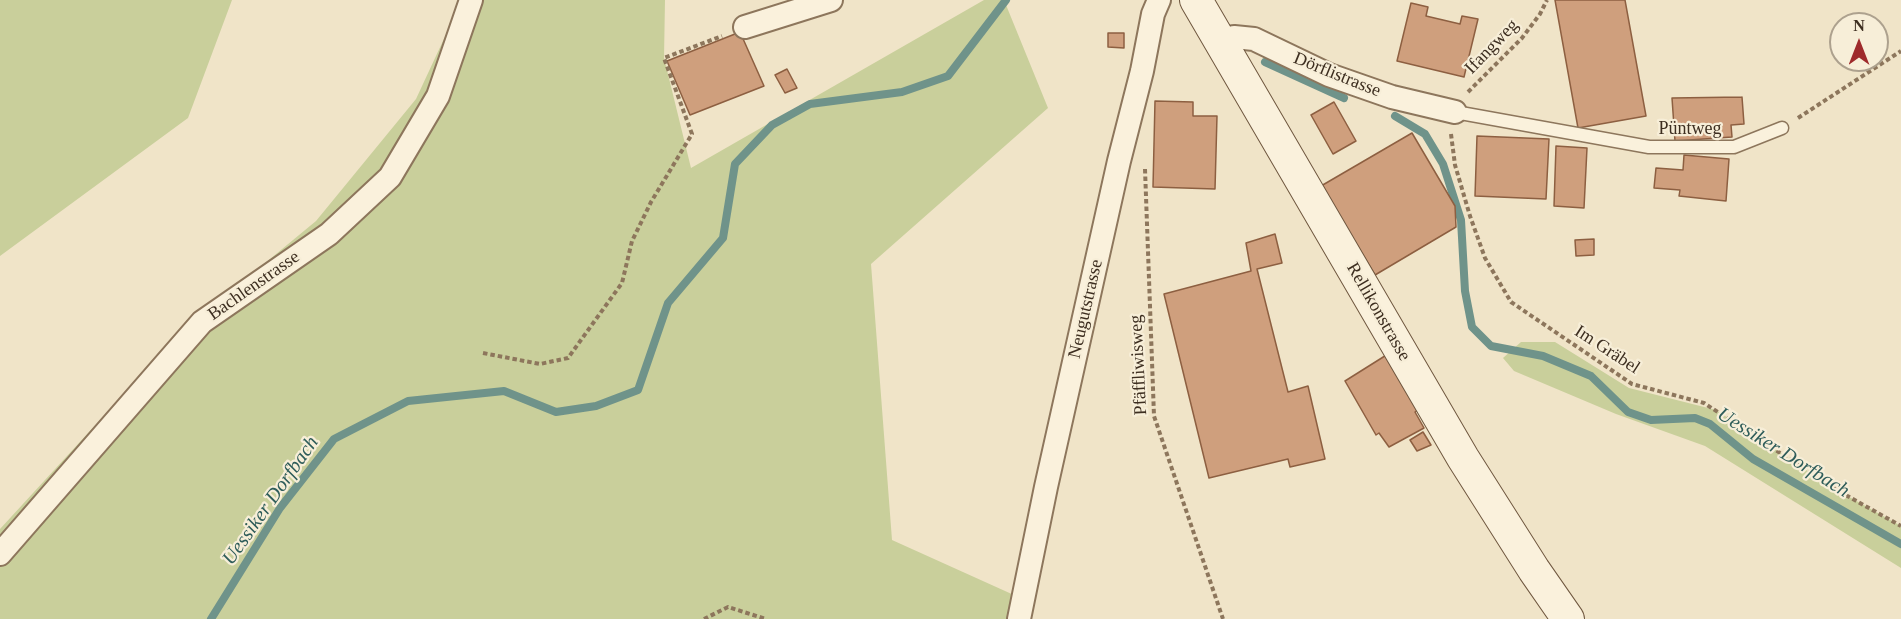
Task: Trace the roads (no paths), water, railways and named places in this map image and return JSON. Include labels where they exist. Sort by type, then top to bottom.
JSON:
[{"type":"street","name":"Bachlenstrasse","points":[[0,554],[202,321],[329,234],[390,177],[438,96],[471,0]]},
{"type":"street","points":[[745,27],[831,0]]},
{"type":"street","name":"Neugutstrasse","points":[[1019,619],[1114,185],[1142,71],[1153,14],[1159,0]]},
{"type":"street","name":"Rellikonstrasse","points":[[1196,0],[1463,458],[1533,570],[1568,619]]},
{"type":"street","name":"Dörflistrasse","points":[[1220,40],[1234,37],[1254,39],[1340,79],[1392,98],[1455,112]]},
{"type":"lane","name":"Püntweg","points":[[1455,112],[1649,147],[1734,147],[1782,128]]},
{"type":"waterway","name":"Uessiker Dorfbach","points":[[211,619],[280,508],[334,439],[408,401],[504,391],[556,412],[596,406],[638,390],[668,303],[723,238],[735,164],[772,125],[810,104],[902,92],[948,76],[1006,0]]},
{"type":"waterway","name":"Uessiker Dorfbach","points":[[1265,62],[1344,98]]},
{"type":"waterway","name":"Uessiker Dorfbach","points":[[1395,116],[1425,134],[1443,164],[1461,220],[1465,291],[1472,327],[1491,346],[1543,356],[1591,376],[1628,412],[1651,420],[1695,418],[1710,424],[1753,459],[1901,544]]}]
